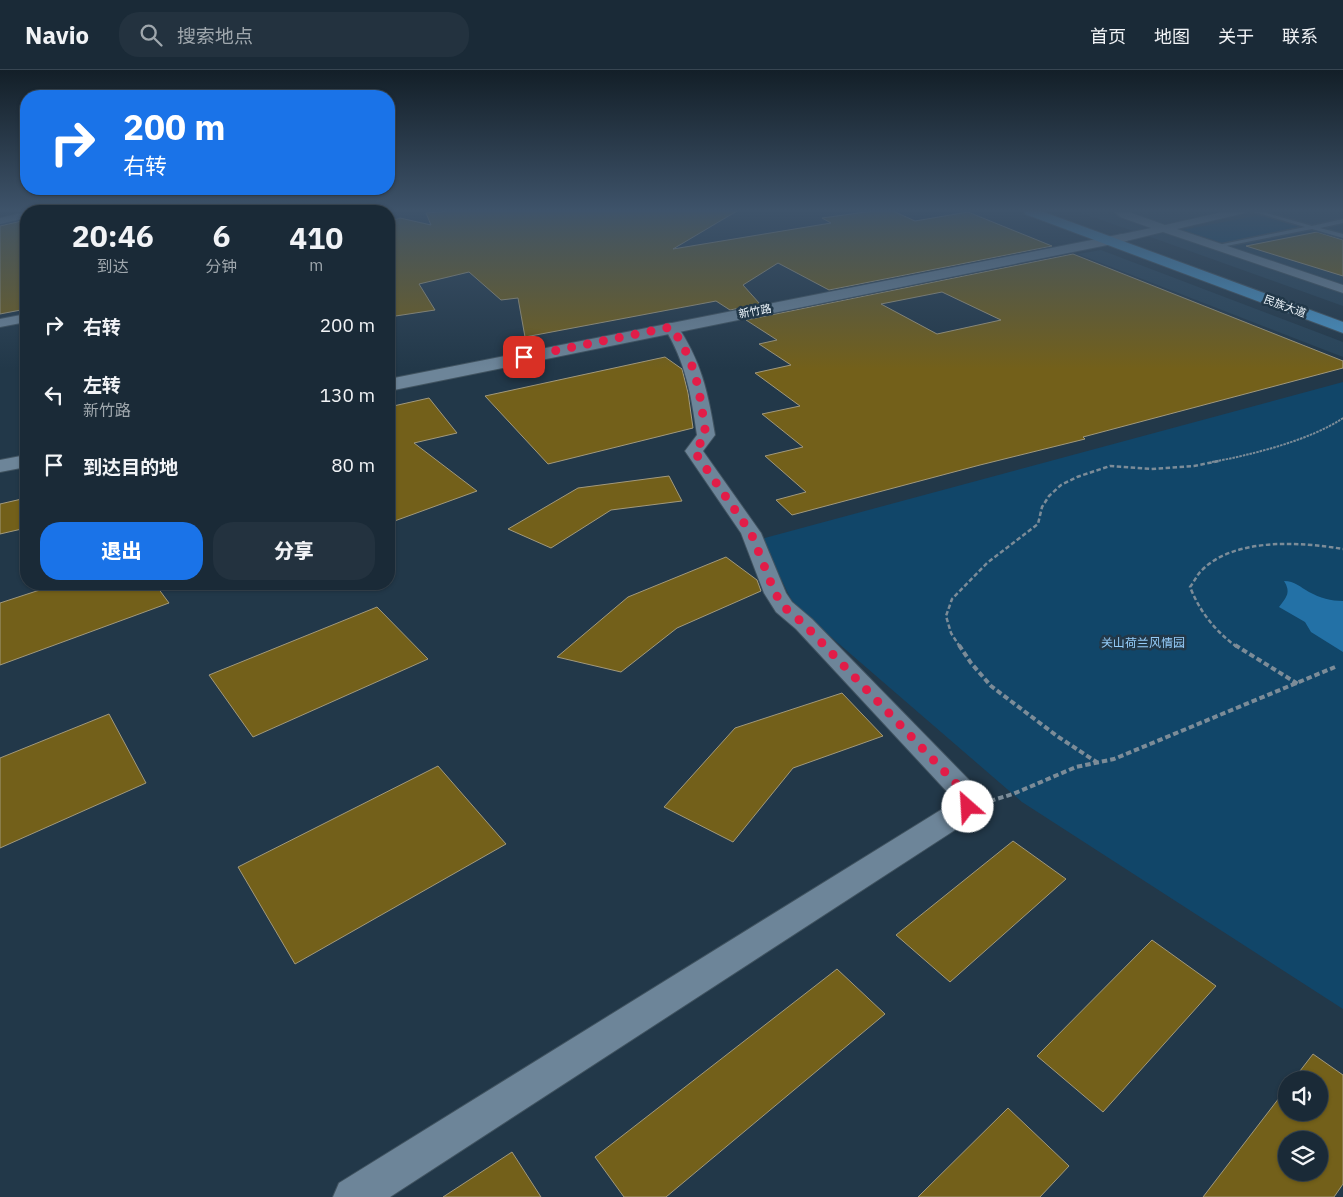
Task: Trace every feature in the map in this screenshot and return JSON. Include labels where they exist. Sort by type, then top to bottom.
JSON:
[{"type":"main road","name":"新竹路","points":[[395,384],[992,264]]},
{"type":"main road","name":"民族大道","points":[[1179,264],[1343,328]]},
{"type":"main road","name":"民族大道","points":[[1186,264],[1343,319]]},
{"type":"main road","points":[[0,466],[20,462]]},
{"type":"street","points":[[1267,264],[1343,289]]},
{"type":"street","points":[[0,323],[20,319]]},
{"type":"street","points":[[353,1197],[968,807],[964,792],[804,624],[784,607],[775,593],[751,533],[694,451],[706,436],[697,377],[685,347],[671,327]]},
{"type":"path","points":[[1098,763],[1057,736],[991,686],[971,663],[951,633],[946,616],[952,599],[987,563],[1025,536],[1038,524],[1042,507],[1049,496],[1061,485],[1077,477],[1110,466],[1151,469],[1194,466],[1235,458],[1317,433],[1343,418]]},
{"type":"path","points":[[1298,684],[1242,650],[1222,635],[1194,601],[1190,587],[1195,576],[1210,563],[1234,552],[1254,546],[1300,543],[1343,549]]},
{"type":"path","points":[[968,807],[1013,794],[1076,767],[1114,760],[1335,667]]},
{"type":"shaded area","points":[[1103,264],[1137,264],[1343,342],[1343,357]]},
{"type":"shaded area","points":[[1225,264],[1343,264],[1343,306]]},
{"type":"shaded area","points":[[1284,581],[1294,583],[1321,597],[1343,601],[1343,652],[1311,632],[1305,622],[1279,607],[1288,591]]},
{"type":"green space","name":"关山荷兰风情园","points":[[1343,382],[1343,1009],[1022,802],[794,605],[761,539]]},
{"type":"building","points":[[0,264],[20,264],[20,310],[0,314]]},
{"type":"building","points":[[395,264],[777,264],[743,285],[760,304],[730,310],[716,301],[525,337],[518,298],[501,300],[469,272],[419,284],[435,310],[395,316]]},
{"type":"building","points":[[779,264],[963,264],[829,290]]},
{"type":"building","points":[[1025,264],[1097,264],[1343,361],[1343,368],[1083,437],[1085,439],[792,515],[776,500],[806,492],[765,456],[803,447],[762,414],[800,406],[755,373],[791,365],[759,344],[777,340],[746,320]],"holes":[[[942,292],[1001,320],[937,334],[881,304]]]},
{"type":"building","points":[[1303,264],[1343,264],[1343,276]]},
{"type":"building","points":[[665,357],[682,369],[693,428],[548,464],[485,396]]},
{"type":"building","points":[[429,398],[457,433],[414,443],[477,491],[395,521],[395,406]]},
{"type":"building","points":[[669,476],[682,501],[611,510],[551,548],[508,529],[578,488]]},
{"type":"building","points":[[20,499],[20,529],[0,534],[0,504]]},
{"type":"building","points":[[726,557],[757,580],[761,591],[677,628],[621,672],[557,657],[628,597]]},
{"type":"building","points":[[40,590],[159,590],[169,603],[0,665],[0,603]]},
{"type":"building","points":[[377,607],[428,659],[253,737],[209,675]]},
{"type":"building","points":[[842,693],[883,736],[793,768],[733,842],[664,807],[735,728]]},
{"type":"building","points":[[109,714],[146,783],[0,848],[0,758]]},
{"type":"building","points":[[438,766],[506,844],[295,964],[238,867]]},
{"type":"building","points":[[1013,841],[1066,879],[950,982],[896,935]]},
{"type":"building","points":[[1152,940],[1216,986],[1103,1112],[1037,1056]]},
{"type":"building","points":[[837,969],[885,1014],[666,1197],[624,1197],[595,1157]]},
{"type":"building","points":[[1313,1054],[1343,1075],[1343,1184],[1334,1197],[1203,1197],[1278,1099],[1278,1121],[1328,1121],[1328,1071],[1300,1071]]},
{"type":"building","points":[[1008,1108],[1069,1166],[1040,1197],[918,1197]]},
{"type":"building","points":[[512,1152],[541,1197],[443,1197]]},
{"type":"route","points":[[524,357],[671,327],[685,347],[697,377],[706,436],[694,451],[751,533],[775,593],[784,607],[804,624],[964,792],[968,807]]}]
